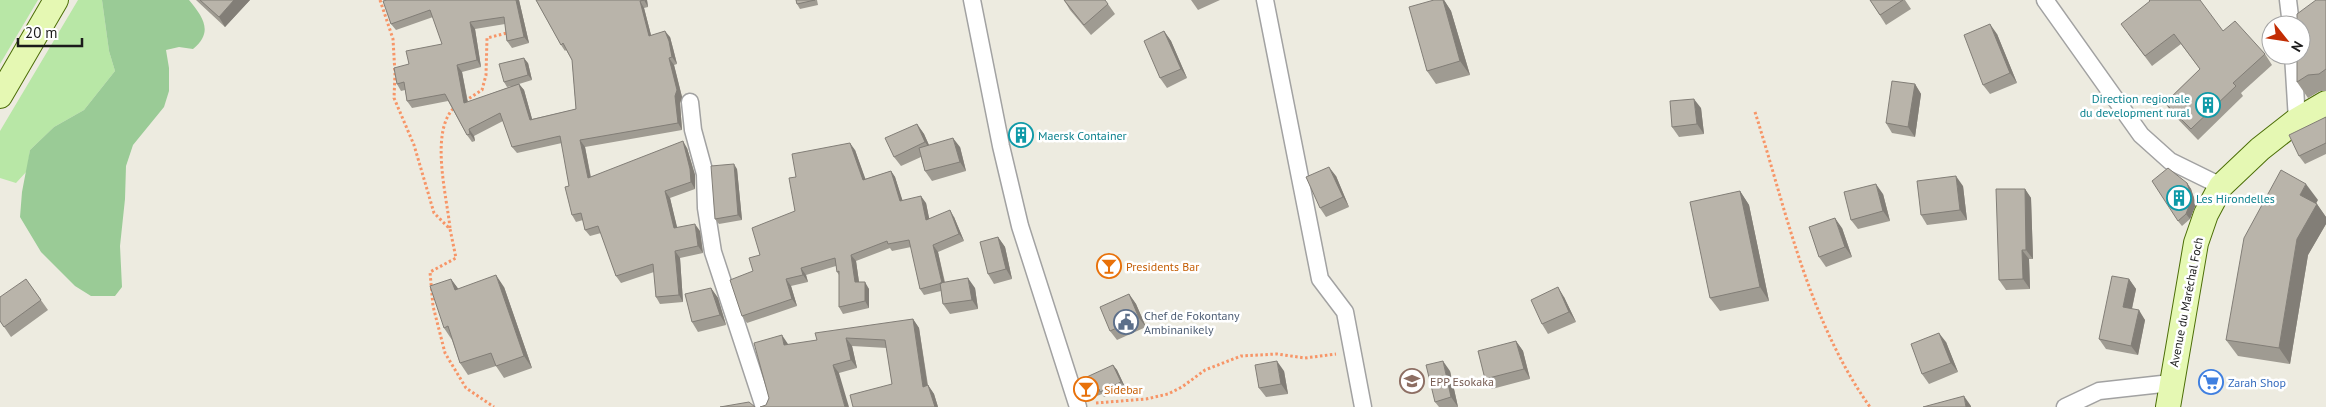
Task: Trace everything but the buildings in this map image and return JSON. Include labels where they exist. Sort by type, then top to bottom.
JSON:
[{"type":"main road","points":[[0,96],[56,0]]},
{"type":"main road","name":"Avenue du Maréchal Foch","points":[[2168,407],[2196,243],[2206,214],[2221,186],[2260,149],[2297,120],[2326,103]]},
{"type":"street","points":[[972,0],[1001,146],[1020,226],[1083,406]]},
{"type":"street","points":[[1265,0],[1320,278],[1345,312],[1363,407]]},
{"type":"street","points":[[2045,0],[2141,135],[2170,161],[2221,186]]},
{"type":"street","points":[[2288,0],[2290,15]]},
{"type":"street","points":[[2294,65],[2297,120]]},
{"type":"street","points":[[690,102],[693,130],[704,174],[712,252],[764,407]]},
{"type":"street","points":[[2064,407],[2099,391],[2171,383]]},
{"type":"path","points":[[380,0],[393,39],[394,98],[414,145],[434,213],[450,229]]},
{"type":"path","points":[[494,407],[466,388],[445,353],[430,287],[430,272],[456,258],[450,229],[441,152],[444,125],[450,111],[482,90],[486,75],[487,38],[507,33],[510,27]]},
{"type":"path","points":[[1755,112],[1812,298],[1857,389],[1870,407]]},
{"type":"path","points":[[1083,406],[1146,399],[1168,394],[1182,387],[1205,370],[1240,356],[1277,354],[1305,358],[1352,352]]},
{"type":"green space","points":[[0,0],[38,0],[0,64]]},
{"type":"green space","points":[[78,0],[102,0],[109,51],[115,71],[84,110],[54,127],[30,150],[27,171],[16,183],[0,178],[0,131]]},
{"type":"green space","points":[[102,0],[189,0],[202,18],[205,31],[199,43],[193,49],[179,47],[166,50],[169,68],[169,91],[164,107],[133,145],[126,166],[120,246],[122,287],[115,296],[91,296],[75,286],[41,252],[20,217],[22,192],[30,150],[54,127],[84,110],[115,71],[109,51]]},
{"type":"place","name":"Direction regionale du development rural","points":[[2208,105]]},
{"type":"place","name":"Maersk Container","points":[[1021,135]]},
{"type":"place","name":"Les Hirondelles","points":[[2179,198]]},
{"type":"place","name":"Presidents Bar","points":[[1109,266]]},
{"type":"place","name":"Chef de Fokontany Ambinanikely","points":[[1126,322]]},
{"type":"place","name":"EPP Esokaka","points":[[1412,381]]},
{"type":"place","name":"Zarah Shop","points":[[2211,382]]},
{"type":"place","name":"Sidebar","points":[[1086,389]]}]
